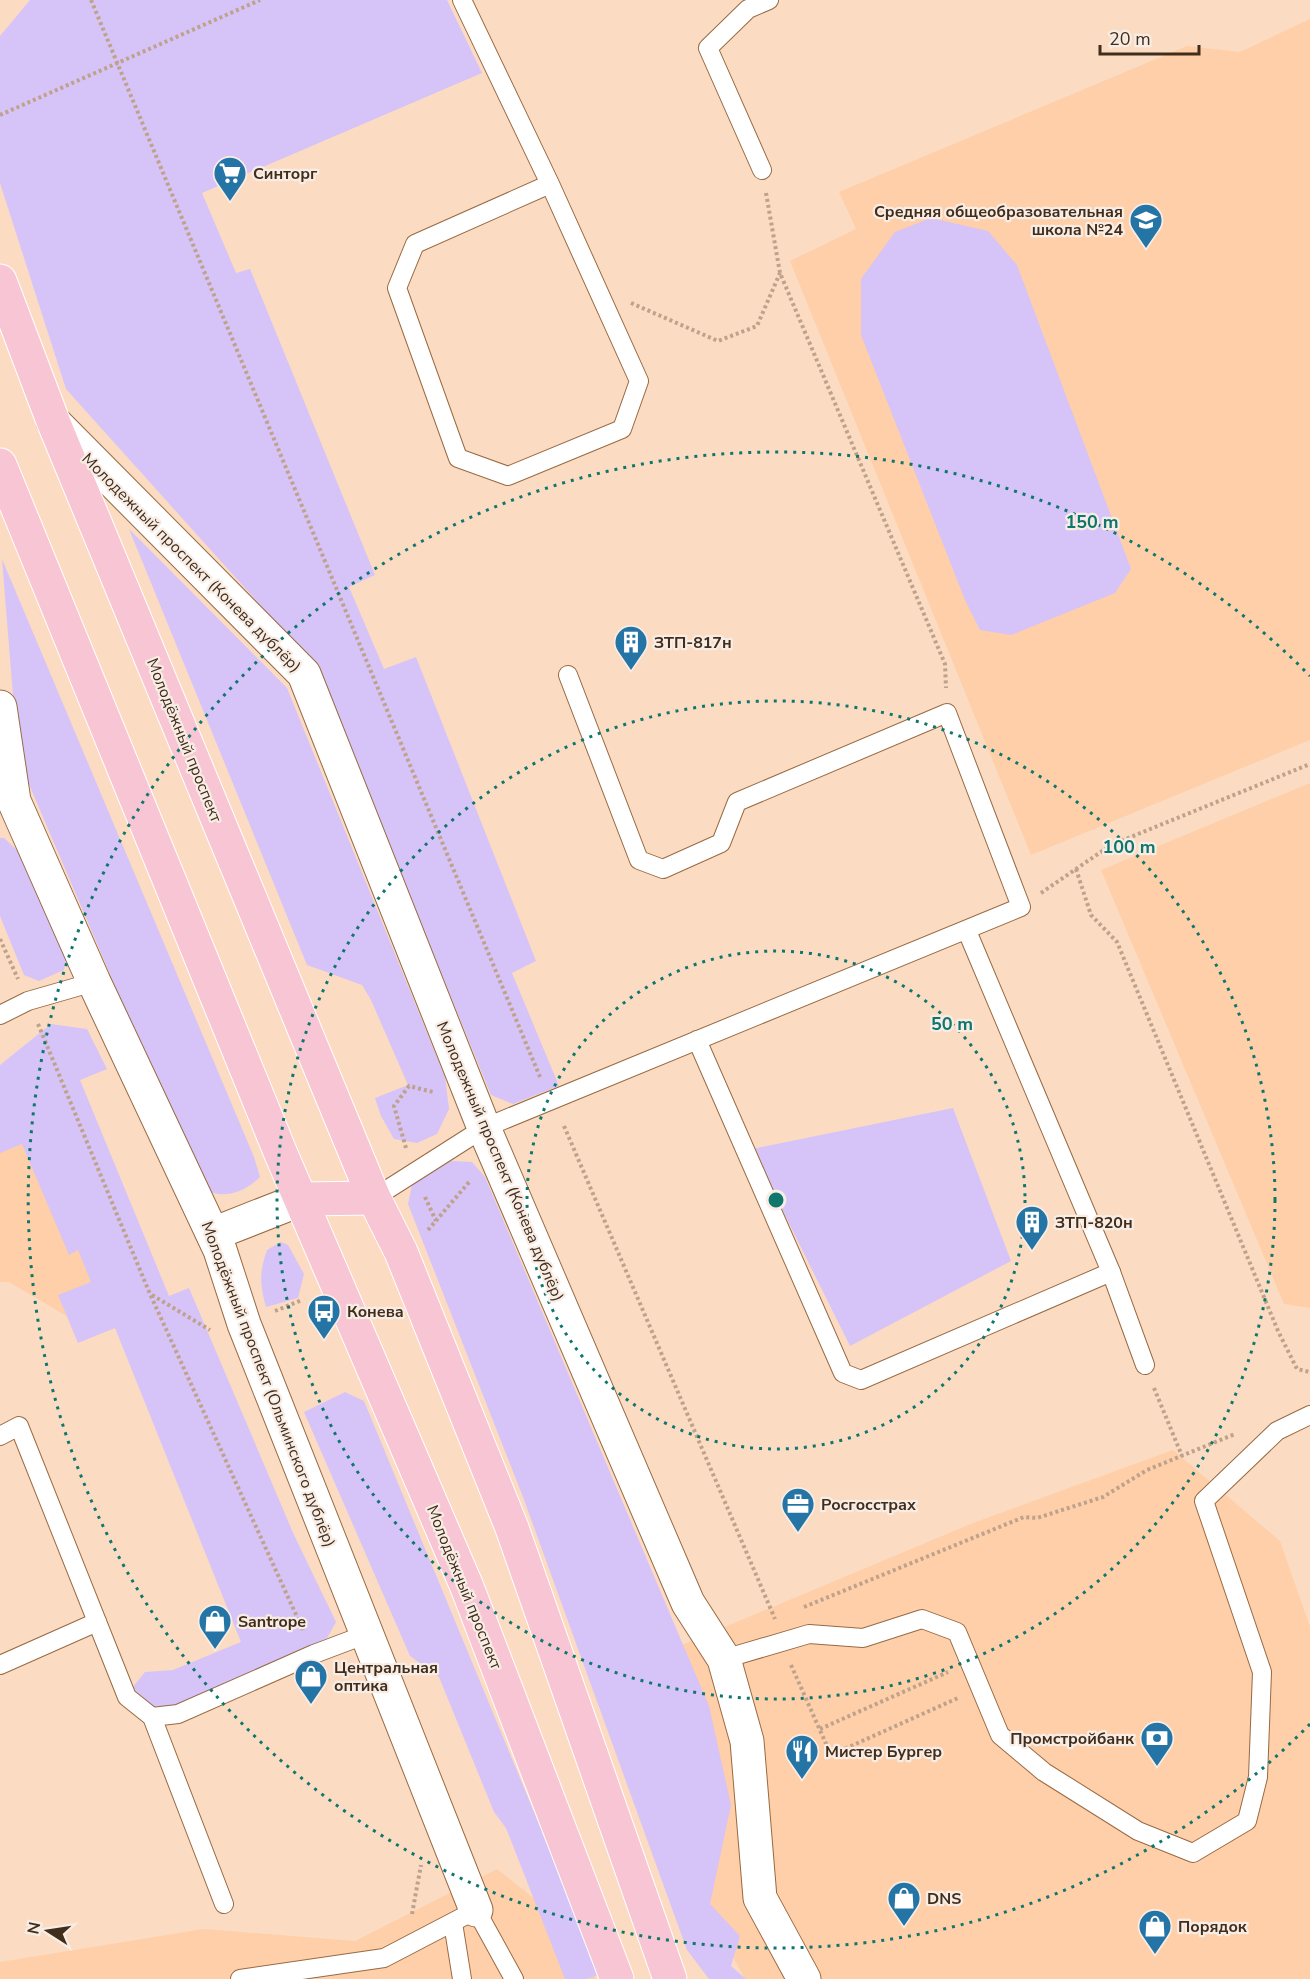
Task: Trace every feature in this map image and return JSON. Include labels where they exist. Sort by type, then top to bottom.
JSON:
[{"type":"main road","name":"Молодёжный проспект","points":[[0,281],[53,421],[374,1198],[401,1252],[512,1528],[670,1979]]},
{"type":"main road","name":"Молодёжный проспект","points":[[0,465],[336,1286],[467,1587],[617,1979]]},
{"type":"main road","points":[[302,1199],[374,1198]]},
{"type":"street","name":"Молодежный проспект (Конева дублёр)","points":[[53,421],[304,674],[490,1139],[688,1604],[724,1659],[747,1741],[760,1898],[804,1979]]},
{"type":"street","name":"Молодёжный проспект (Ольминского дублёр)","points":[[0,707],[7,805],[94,982],[213,1234],[244,1324],[367,1634],[464,1916]]},
{"type":"street","points":[[213,1234],[302,1199]]},
{"type":"lane","points":[[462,0],[550,184],[639,381],[622,429],[508,476],[458,458],[397,288],[415,244],[550,184]]},
{"type":"lane","points":[[762,170],[708,48],[748,9],[769,0]]},
{"type":"lane","points":[[374,1198],[490,1139],[550,1101],[1021,907],[947,713],[737,802],[721,843],[663,869],[639,860],[568,675]]},
{"type":"lane","points":[[967,931],[1111,1272],[1145,1365]]},
{"type":"lane","points":[[0,1015],[28,1001],[94,982]]},
{"type":"lane","points":[[697,1040],[843,1373],[861,1380],[1111,1272]]},
{"type":"lane","points":[[724,1659],[809,1634],[863,1638],[922,1619],[957,1632],[1000,1735],[1044,1772],[1138,1831],[1193,1853],[1247,1821],[1258,1777],[1262,1672],[1204,1501],[1277,1431],[1310,1415]]},
{"type":"lane","points":[[0,1436],[19,1426],[127,1697],[152,1717],[224,1904]]},
{"type":"lane","points":[[0,1665],[97,1622]]},
{"type":"lane","points":[[152,1717],[178,1714],[314,1654],[367,1634]]},
{"type":"lane","points":[[240,1979],[384,1958],[464,1916]]},
{"type":"lane","points":[[462,1979],[464,1916]]},
{"type":"lane","points":[[464,1916],[514,1979]]},
{"type":"path","points":[[91,0],[119,62],[550,1101],[564,1126],[775,1619],[781,1642],[831,1755],[980,1687]]},
{"type":"path","points":[[0,115],[260,0]]},
{"type":"path","points":[[762,170],[780,273],[945,664],[947,713]]},
{"type":"path","points":[[597,289],[718,340],[757,327],[780,273]]},
{"type":"path","points":[[1021,907],[1111,845],[1310,764]]},
{"type":"path","points":[[1076,868],[1091,915],[1117,942],[1278,1331],[1297,1369],[1310,1372]]},
{"type":"path","points":[[0,940],[28,1001],[150,1294],[314,1654]]},
{"type":"path","points":[[552,1130],[564,1126]]},
{"type":"path","points":[[423,1236],[490,1139]]},
{"type":"path","points":[[150,1294],[218,1335]]},
{"type":"path","points":[[273,1312],[302,1300]]},
{"type":"path","points":[[1145,1365],[1182,1456]]},
{"type":"path","points":[[796,1610],[1024,1517],[1037,1518],[1103,1497],[1147,1470],[1244,1430]]},
{"type":"path","points":[[775,1619],[786,1615]]},
{"type":"path","points":[[820,1729],[970,1662]]},
{"type":"path","points":[[412,1905],[420,1857]]},
{"type":"shaded area","points":[[30,0],[447,0],[482,73],[202,193],[236,273],[250,269],[375,575],[349,587],[384,669],[416,657],[536,961],[512,973],[559,1086],[513,1104],[491,1095],[316,667],[66,389],[0,183],[0,36]]},
{"type":"shaded area","points":[[1310,19],[1310,740],[1031,855],[790,261],[856,229],[839,192],[1187,46],[1240,52]]},
{"type":"shaded area","points":[[931,218],[988,231],[1017,265],[1131,569],[1115,593],[1011,635],[980,630],[965,600],[861,335],[861,279],[895,232]]},
{"type":"shaded area","points":[[129,529],[287,688],[445,1077],[449,1109],[437,1134],[417,1143],[394,1139],[381,1116],[375,1098],[408,1085],[371,1000],[362,985],[307,965]]},
{"type":"shaded area","points":[[2,559],[254,1157],[260,1177],[237,1192],[217,1194],[211,1192],[197,1178],[25,775],[15,720]]},
{"type":"shaded area","points":[[1310,783],[1310,1308],[1284,1304],[1101,870]]},
{"type":"shaded area","points":[[0,838],[4,838],[21,854],[67,952],[64,970],[39,981],[24,975],[0,916]]},
{"type":"shaded area","points":[[51,1024],[87,1029],[107,1069],[80,1080],[169,1296],[189,1288],[294,1535],[336,1622],[327,1638],[176,1706],[154,1707],[132,1688],[145,1672],[173,1670],[241,1642],[115,1328],[78,1343],[58,1295],[91,1282],[78,1250],[69,1255],[22,1144],[0,1153],[0,1065]]},
{"type":"shaded area","points":[[953,1108],[1011,1261],[850,1346],[752,1149]]},
{"type":"shaded area","points":[[14,1114],[121,1261],[80,1324],[9,1282],[0,1282],[0,1120]]},
{"type":"shaded area","points":[[451,1161],[472,1162],[485,1177],[709,1706],[731,1805],[710,1904],[740,1936],[731,1966],[746,1979],[709,1979],[687,1950],[523,1497],[408,1204],[414,1175]]},
{"type":"shaded area","points":[[281,1242],[288,1245],[304,1274],[298,1298],[266,1307],[262,1292],[263,1265],[267,1250]]},
{"type":"shaded area","points":[[345,1392],[364,1401],[601,1974],[586,1979],[565,1979],[506,1828],[494,1812],[439,1677],[410,1656],[304,1412]]},
{"type":"shaded area","points":[[1173,1450],[1280,1541],[1310,1627],[1310,1979],[745,1979],[705,1905],[615,1673],[973,1523]]},
{"type":"shaded area","points":[[497,1869],[579,1934],[596,1979],[0,1979],[0,1962],[204,1929],[355,1941]]},
{"type":"place","name":"Синторг","points":[[230,202]]},
{"type":"place","name":"Средняя общеобразовательная школа №24","points":[[1146,249]]},
{"type":"place","name":"ЗТП-817н","points":[[631,671]]},
{"type":"place","name":"ЗТП-820н","points":[[1032,1251]]},
{"type":"place","name":"Конева","points":[[324,1340]]},
{"type":"place","name":"Росгосстрах","points":[[798,1533]]},
{"type":"place","name":"Santrope","points":[[215,1650]]},
{"type":"place","name":"Центральная оптика","points":[[311,1705]]},
{"type":"place","name":"Промстройбанк","points":[[1157,1767]]},
{"type":"place","name":"Мистер Бургер","points":[[802,1780]]},
{"type":"place","name":"DNS","points":[[904,1927]]},
{"type":"place","name":"Порядок","points":[[1155,1955]]}]
